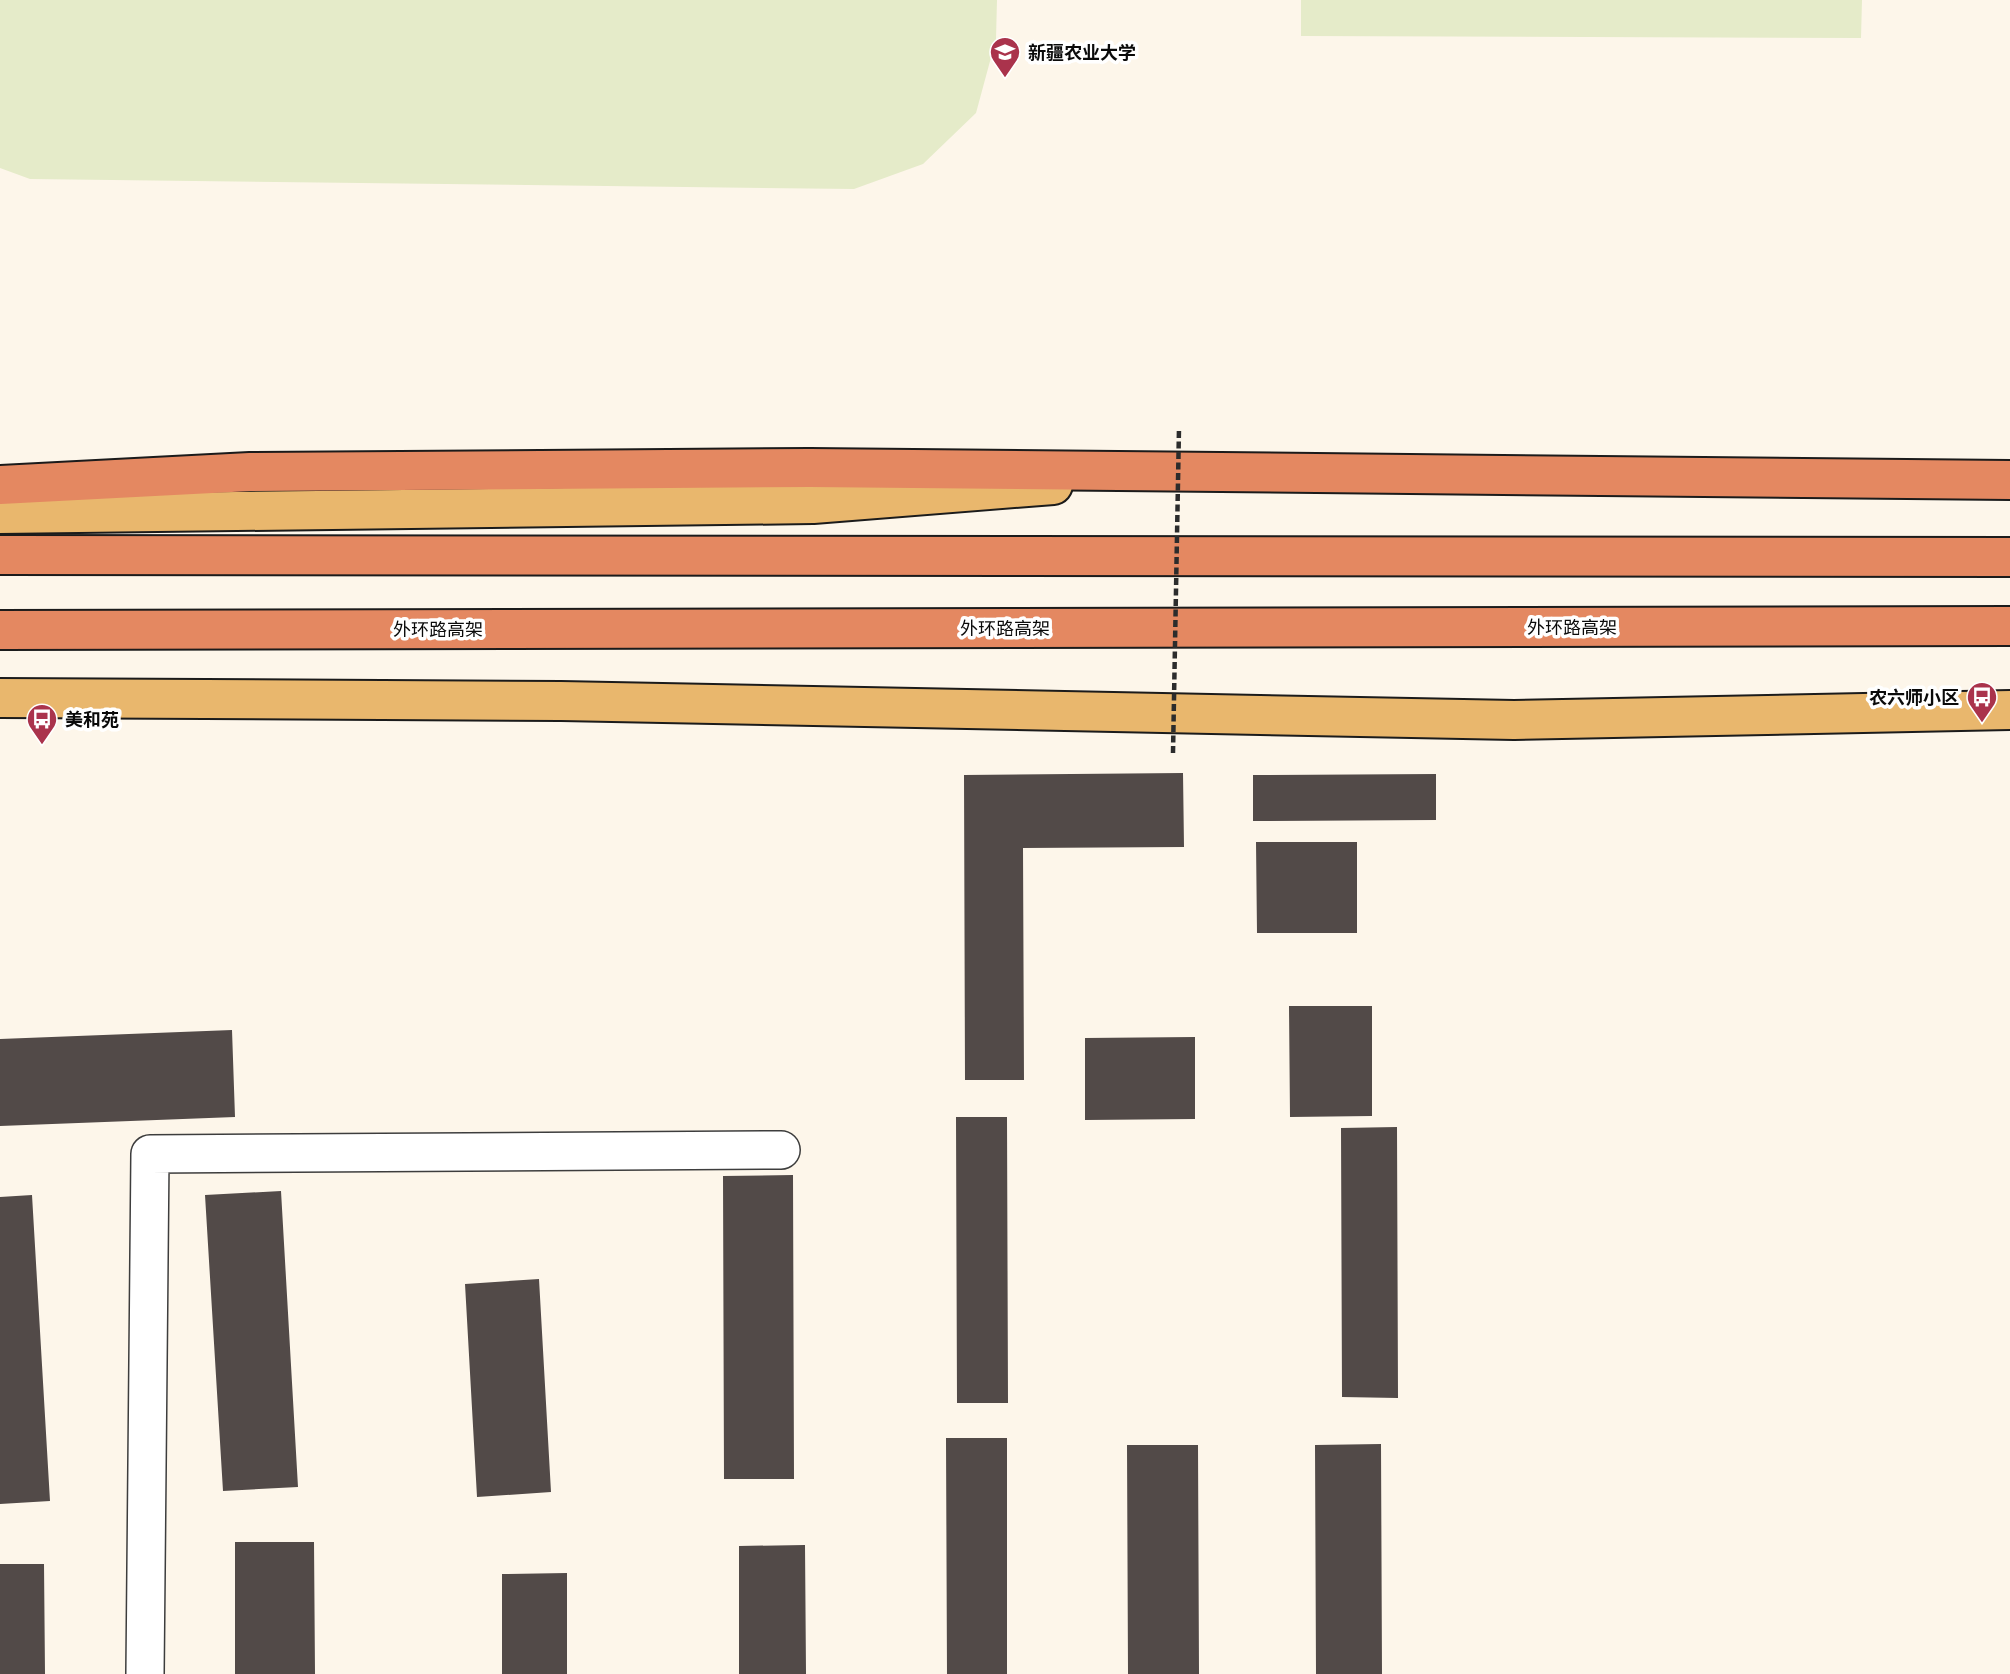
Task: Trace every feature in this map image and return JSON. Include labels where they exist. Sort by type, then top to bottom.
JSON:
[{"type":"highway","points":[[0,485],[250,472],[810,468],[2010,482]]},
{"type":"highway","points":[[0,555],[2010,557]]},
{"type":"highway","name":"外环路高架","points":[[0,630],[2010,626]]},
{"type":"main road","points":[[0,514],[813,505],[1207,472],[2010,482]]},
{"type":"main road","points":[[0,698],[561,701],[1514,720],[2010,710]]},
{"type":"street","points":[[145,1674],[150,1154],[781,1150]]},
{"type":"path","points":[[1174,753],[1179,428]]},
{"type":"green space","points":[[0,0],[997,0],[996,39],[976,113],[923,164],[854,189],[30,179],[0,168]]},
{"type":"green space","points":[[1301,0],[1862,0],[1861,38],[1301,36]]},
{"type":"building","points":[[1183,773],[1184,847],[1023,848],[1024,1080],[965,1080],[964,775]]},
{"type":"building","points":[[1436,774],[1436,820],[1253,821],[1253,775]]},
{"type":"building","points":[[1256,842],[1357,842],[1357,933],[1257,933]]},
{"type":"building","points":[[1289,1006],[1372,1006],[1372,1116],[1290,1117]]},
{"type":"building","points":[[232,1030],[235,1117],[0,1126],[0,1039]]},
{"type":"building","points":[[1195,1037],[1195,1119],[1085,1120],[1085,1038]]},
{"type":"building","points":[[956,1117],[1007,1117],[1008,1403],[957,1403]]},
{"type":"building","points":[[1397,1127],[1398,1398],[1342,1397],[1341,1128]]},
{"type":"building","points":[[793,1175],[794,1479],[724,1479],[723,1176]]},
{"type":"building","points":[[281,1191],[298,1487],[223,1491],[205,1195]]},
{"type":"building","points":[[32,1195],[50,1501],[0,1504],[0,1197]]},
{"type":"building","points":[[539,1279],[551,1492],[477,1497],[465,1284]]},
{"type":"building","points":[[946,1438],[1007,1438],[1007,1674],[947,1674]]},
{"type":"building","points":[[1381,1444],[1382,1674],[1316,1674],[1315,1445]]},
{"type":"building","points":[[1127,1445],[1198,1445],[1199,1674],[1128,1674]]},
{"type":"building","points":[[235,1542],[314,1542],[315,1674],[235,1674]]},
{"type":"building","points":[[805,1545],[806,1674],[739,1674],[739,1546]]},
{"type":"building","points":[[0,1564],[44,1564],[45,1674],[0,1674]]},
{"type":"building","points":[[567,1573],[567,1674],[502,1674],[502,1574]]},
{"type":"place","name":"新疆农业大学","points":[[1005,79]]},
{"type":"place","name":"农六师小区","points":[[1982,724]]},
{"type":"place","name":"美和苑","points":[[42,746]]}]
